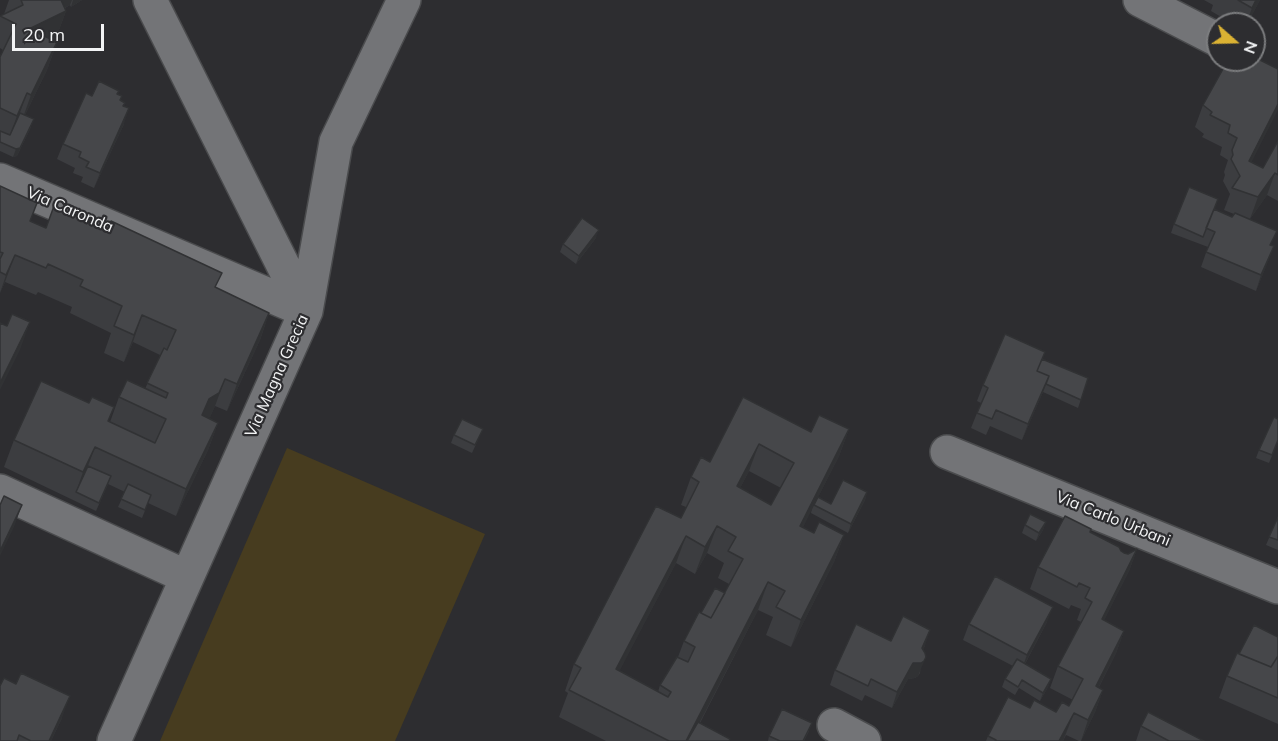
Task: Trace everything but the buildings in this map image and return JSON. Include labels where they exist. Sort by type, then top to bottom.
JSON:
[{"type":"street","points":[[150,0],[306,311]]},
{"type":"street","name":"Via Magna Grecia","points":[[114,741],[306,311],[336,142],[404,0]]},
{"type":"street","points":[[1140,0],[1206,34]]},
{"type":"street","name":"Via Caronda","points":[[0,180],[306,311]]},
{"type":"street","name":"Via Carlo Urbani","points":[[947,452],[1278,587]]},
{"type":"street","points":[[0,491],[187,577]]},
{"type":"street","points":[[834,725],[864,741]]},
{"type":"shaded area","points":[[287,448],[485,534],[395,741],[160,741]]}]
